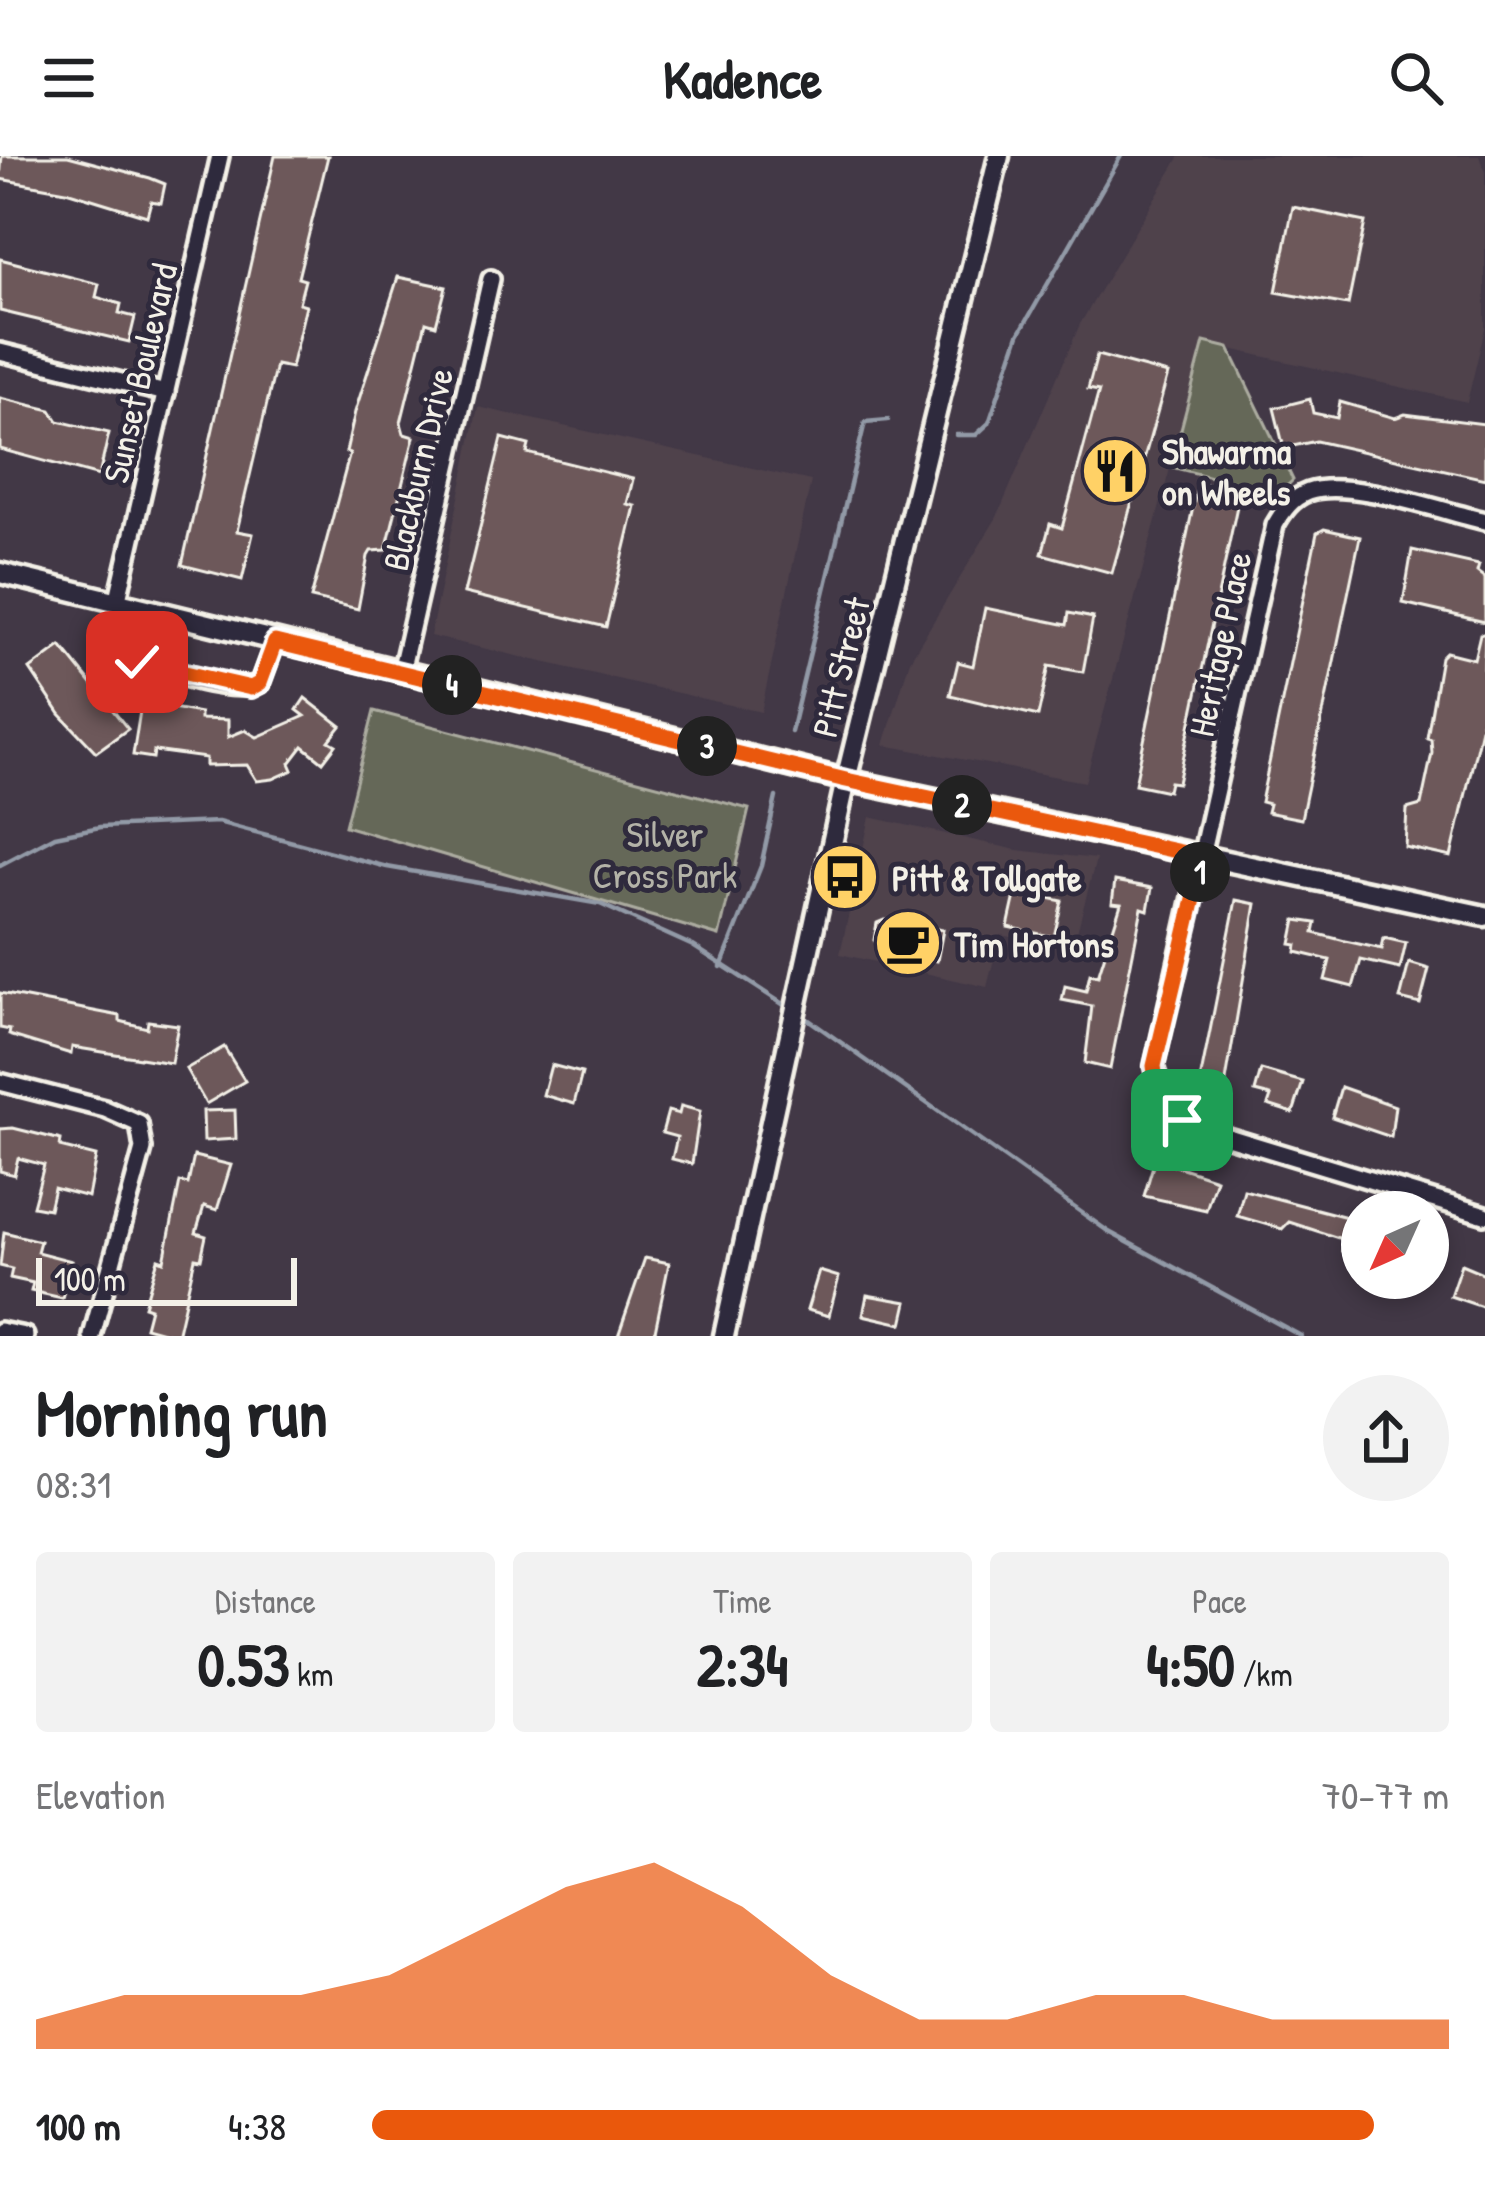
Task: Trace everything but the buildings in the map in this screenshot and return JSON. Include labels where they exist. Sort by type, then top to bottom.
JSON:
[{"type":"street","name":"Sunset Boulevard","points":[[123,605],[220,156]]},
{"type":"street","name":"Pitt Street","points":[[724,1336],[846,780],[999,156]]},
{"type":"street","name":"Blackburn Drive","points":[[401,672],[491,279]]},
{"type":"street","points":[[0,352],[166,393]]},
{"type":"street","name":"Heritage Place","points":[[1204,857],[1275,525],[1282,512],[1309,492],[1340,489],[1485,520]]},
{"type":"street","points":[[0,573],[846,780],[1484,914]]},
{"type":"street","points":[[123,605],[123,647],[137,662],[236,689],[260,683],[275,642]]},
{"type":"street","points":[[1204,857],[1155,1058],[1157,1086],[1168,1105],[1195,1127],[1485,1215]]},
{"type":"street","points":[[0,1082],[105,1109],[140,1124],[143,1149],[92,1336]]},
{"type":"street","points":[[0,1330],[25,1336]]},
{"type":"shaded area","points":[[1180,156],[1479,156],[1485,172],[1485,328],[1467,402],[1204,343],[1085,782],[884,745],[910,660],[997,517],[1080,324]]},
{"type":"shaded area","points":[[478,407],[811,481],[761,712],[430,636]]},
{"type":"shaded area","points":[[870,817],[1017,850],[1096,859],[1073,948],[1000,935],[987,987],[840,954]]},
{"type":"green space","points":[[1204,342],[1229,348],[1293,480],[1279,494],[1171,467]]},
{"type":"green space","name":"Silver Cross Park","points":[[374,711],[749,809],[719,936],[345,826]]},
{"type":"waterway","points":[[956,435],[976,435],[989,423],[1019,334],[1121,156]]},
{"type":"waterway","points":[[791,732],[865,422],[888,420]]},
{"type":"waterway","points":[[721,967],[761,866],[776,797]]},
{"type":"waterway","points":[[0,865],[55,836],[100,827],[218,822],[387,867],[600,904],[693,946],[792,1010]]},
{"type":"waterway","points":[[802,1015],[1109,1232],[1301,1336]]},
{"type":"place","name":"Shawarma on Wheels","points":[[1115,471]]},
{"type":"place","name":"Pitt & Tollgate","points":[[845,877]]},
{"type":"place","name":"Tim Hortons","points":[[908,943]]},
{"type":"route","points":[[137,662],[236,689],[251,688],[260,683],[275,642],[846,780],[1204,857],[1154,1066],[1157,1086],[1182,1120]]}]
